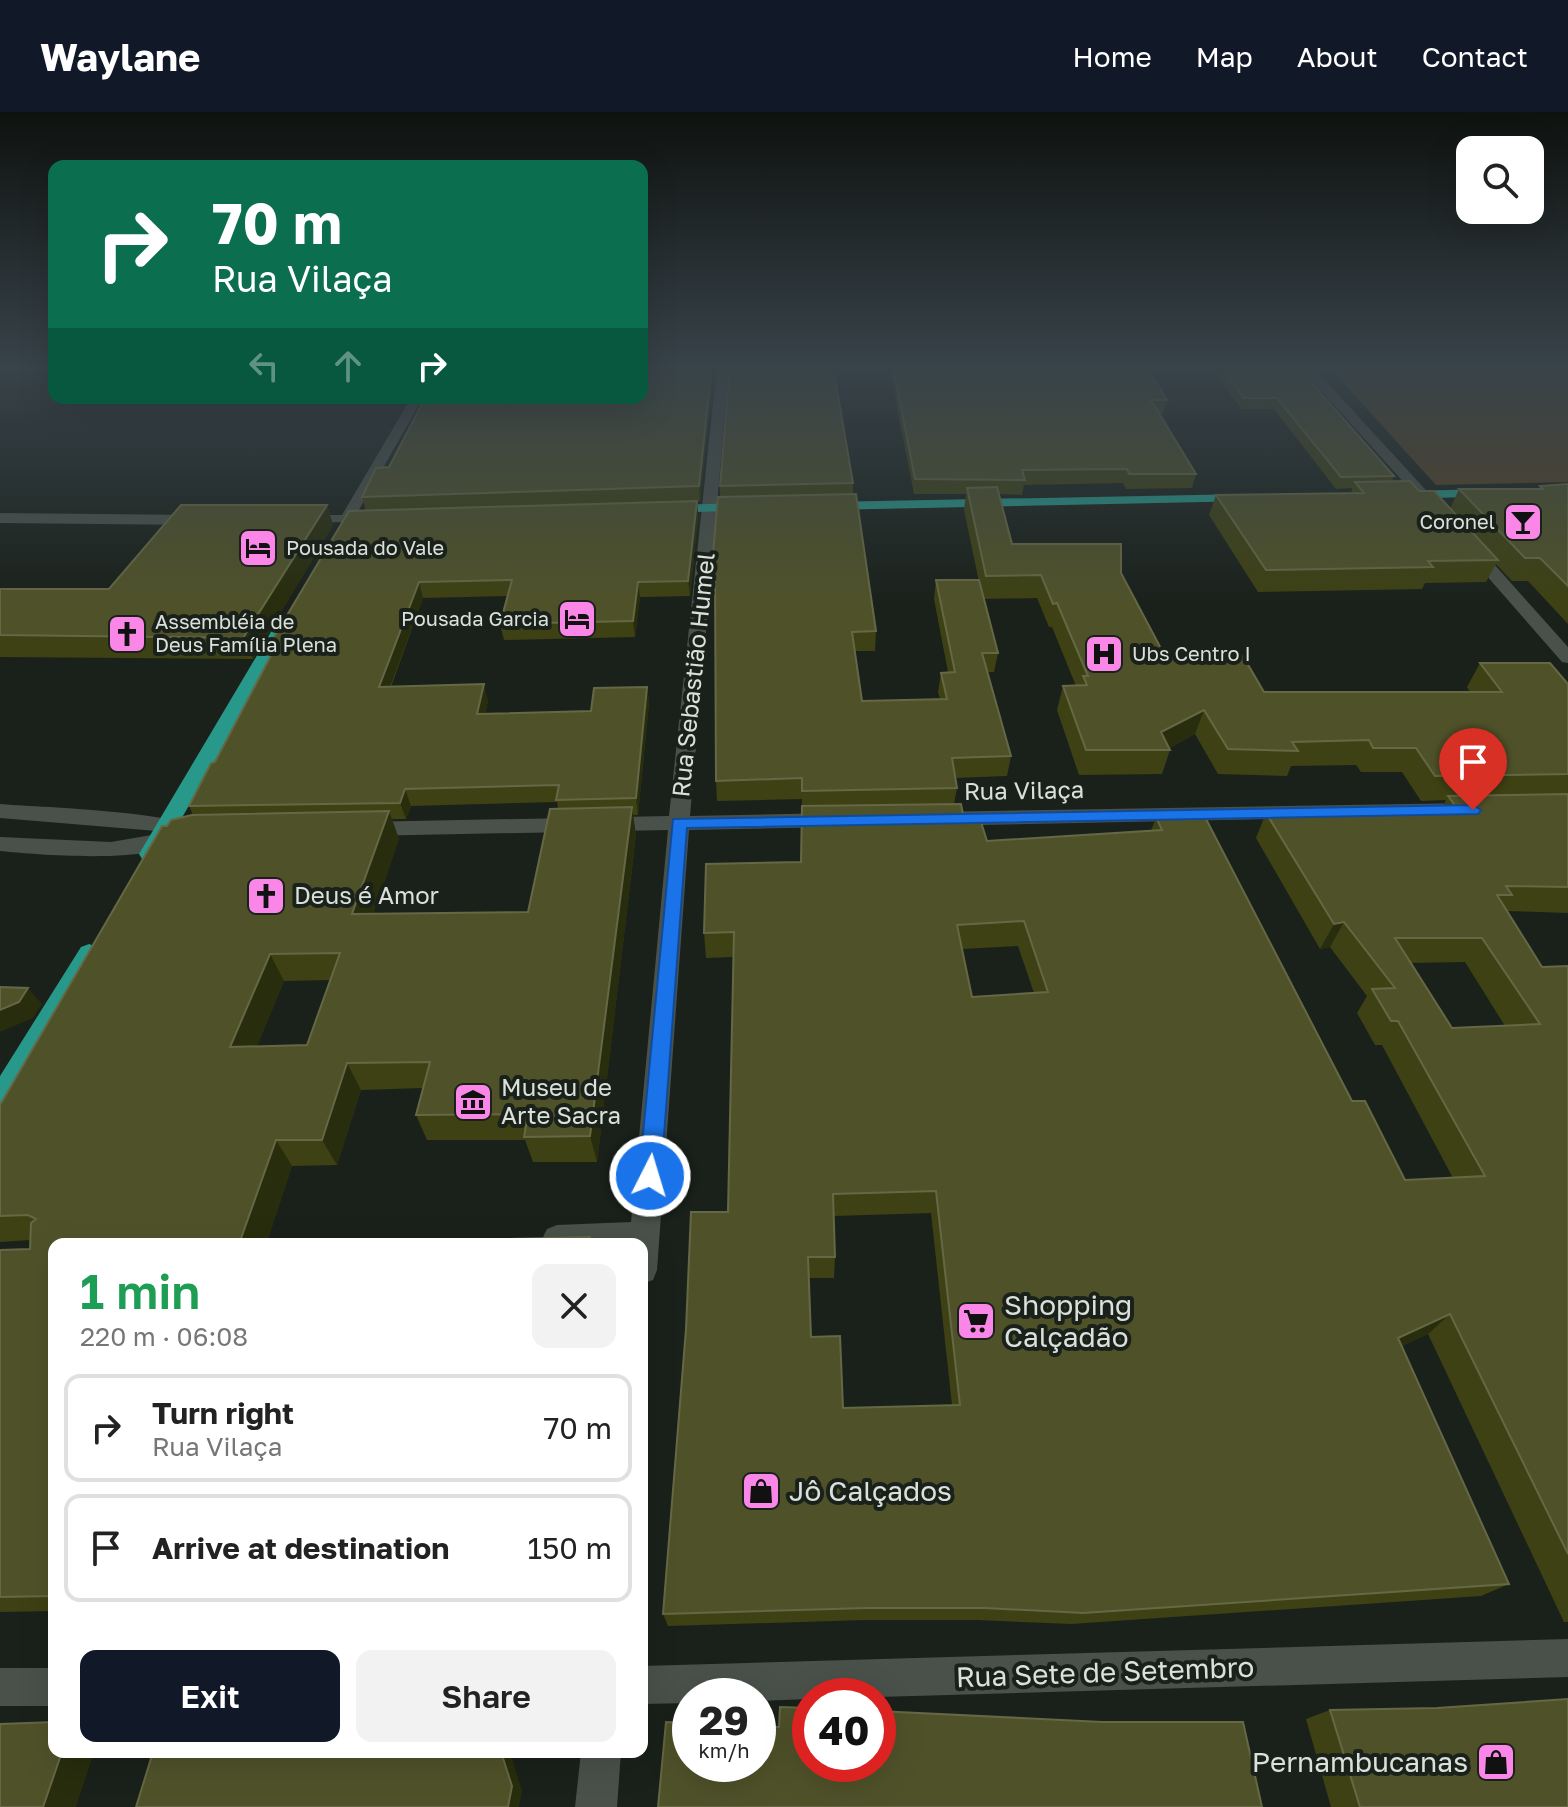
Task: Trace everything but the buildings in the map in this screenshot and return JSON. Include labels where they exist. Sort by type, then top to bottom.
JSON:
[{"type":"main road","points":[[1392,495],[1508,493]]},
{"type":"main road","points":[[804,506],[1267,498]]},
{"type":"main road","points":[[649,510],[773,507]]},
{"type":"main road","points":[[343,526],[372,518]]},
{"type":"main road","points":[[140,871],[299,600]]},
{"type":"main road","points":[[4,1086],[100,936]]},
{"type":"street","points":[[284,520],[343,526],[390,445]]},
{"type":"street","name":"Rua Sebastião Humel","points":[[645,1238],[679,823],[717,445]]},
{"type":"street","points":[[1377,445],[1568,658]]},
{"type":"street","points":[[0,518],[211,520]]},
{"type":"street","name":"Rua Vilaça","points":[[905,819],[1489,810]]},
{"type":"street","points":[[0,811],[161,834]]},
{"type":"street","points":[[347,829],[858,820]]},
{"type":"street","points":[[0,844],[70,848],[161,834],[199,832]]},
{"type":"street","points":[[572,1238],[645,1235]]},
{"type":"street","name":"Rua Sete de Setembro","points":[[648,1685],[1568,1658]]},
{"type":"street","points":[[0,1687],[48,1687]]},
{"type":"street","points":[[596,1807],[600,1758]]},
{"type":"shaded area","points":[[1400,445],[1568,445],[1568,482],[1436,485]]},
{"type":"place","name":"Coronel","points":[[1523,522]]},
{"type":"place","name":"Pousada do Vale","points":[[258,548]]},
{"type":"place","name":"Pousada Garcia","points":[[577,619]]},
{"type":"place","name":"Assembléia de Deus Família Plena","points":[[127,634]]},
{"type":"place","name":"Ubs Centro I","points":[[1104,654]]},
{"type":"place","name":"Deus é Amor","points":[[266,896]]},
{"type":"place","name":"Museu de Arte Sacra","points":[[473,1102]]},
{"type":"place","name":"Shopping Calçadão","points":[[976,1321]]},
{"type":"place","name":"Jô Calçados","points":[[761,1491]]},
{"type":"place","name":"Pernambucanas","points":[[1496,1762]]},
{"type":"route","points":[[650,1176],[679,823],[1473,810]]}]
